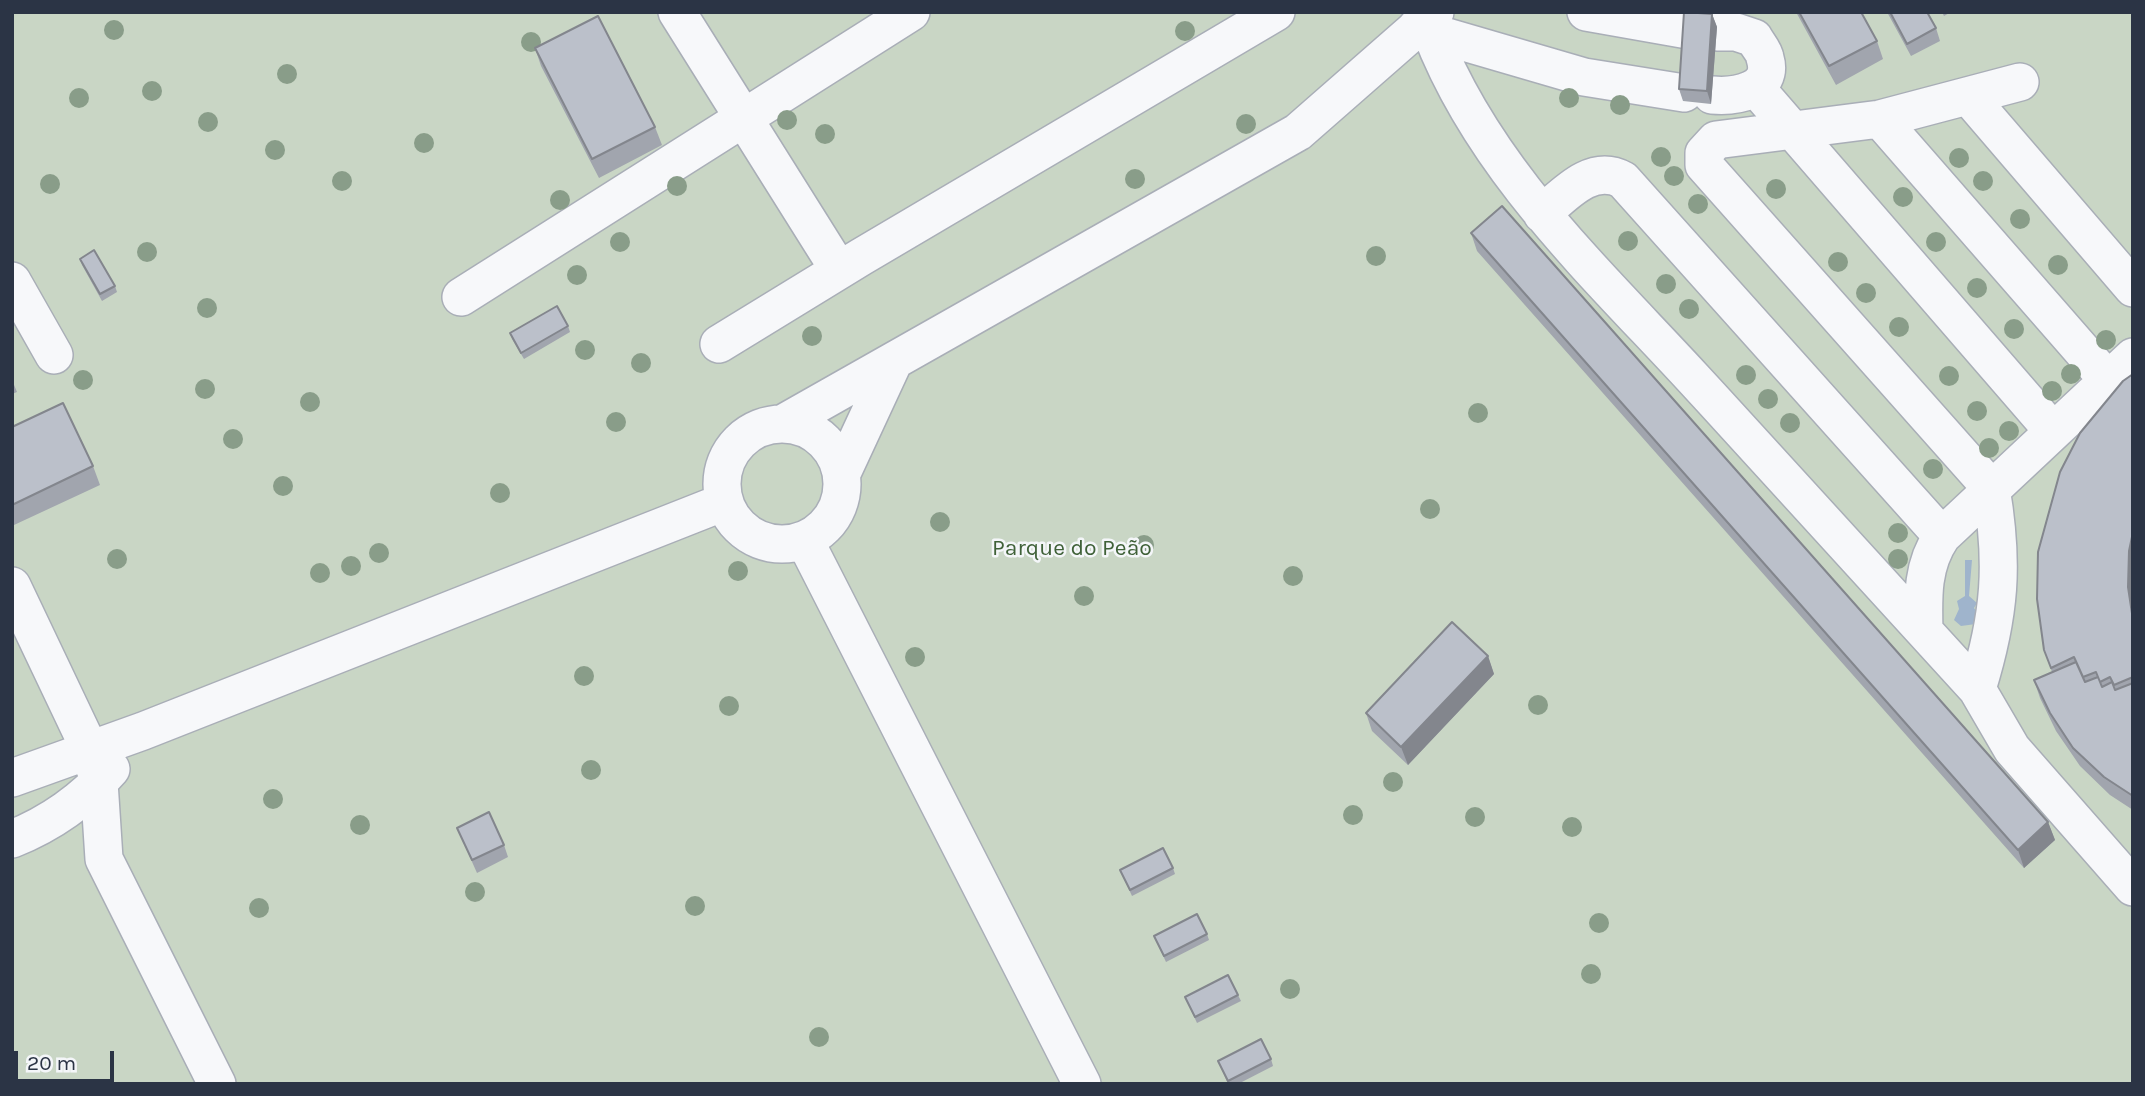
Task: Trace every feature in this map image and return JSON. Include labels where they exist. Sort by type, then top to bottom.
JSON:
[{"type":"street","points":[[677,12],[839,270]]},
{"type":"street","points":[[461,297],[911,12]]},
{"type":"street","points":[[719,344],[839,270],[1276,12]]},
{"type":"street","points":[[1427,24],[1584,78],[1728,97],[1756,88],[1764,75],[1766,58],[1754,38],[1736,32],[1703,31],[1586,12]]},
{"type":"street","points":[[1427,24],[1447,74],[1467,110],[1542,214],[1978,689],[2012,750],[2133,887]]},
{"type":"street","points":[[782,424],[1298,132],[1427,24]]},
{"type":"street","points":[[1978,689],[1994,629],[1999,592],[1997,520],[1991,488],[1704,164],[1704,153],[1716,140],[1880,119],[2020,82]]},
{"type":"street","points":[[1756,88],[2053,431]]},
{"type":"street","points":[[1969,97],[2133,288]]},
{"type":"street","points":[[1880,119],[2120,368],[1942,536],[1931,551],[1926,568],[1924,631]]},
{"type":"street","points":[[1542,214],[1591,177],[1604,173],[1623,180],[1942,536]]},
{"type":"street","points":[[12,281],[54,355]]},
{"type":"street","points":[[842,473],[893,363]]},
{"type":"street","points":[[782,424],[803,427],[821,438],[834,453],[842,473],[842,494],[835,513],[823,529],[805,541],[785,545],[765,542],[746,533],[733,519],[724,502],[721,484],[725,465],[733,448],[747,435],[763,427],[782,424]]},
{"type":"street","points":[[12,839],[54,819],[94,765],[143,731],[724,502]]},
{"type":"street","points":[[805,541],[1082,1084]]},
{"type":"street","points":[[12,586],[94,765],[104,859],[217,1084]]},
{"type":"street","points":[[15,770],[94,765]]},
{"type":"street","points":[[15,770],[54,819],[104,859]]},
{"type":"green space","name":"Parque do Peão","points":[[12,12],[2133,12],[2133,1084],[12,1084]]},
{"type":"water","points":[[1965,560],[1972,560],[1969,596],[1977,603],[1974,608],[1978,614],[1976,624],[1961,626],[1954,620],[1959,609],[1957,601],[1965,596]]},
{"type":"building","points":[[1684,12],[1712,14],[1707,91],[1679,89]]},
{"type":"building","points":[[1799,12],[1861,12],[1877,41],[1829,66]]},
{"type":"building","points":[[1890,12],[1927,12],[1936,28],[1907,44]]},
{"type":"building","points":[[598,16],[655,127],[592,159],[535,48]]},
{"type":"building","points":[[1502,206],[2048,822],[2018,850],[1471,233]]},
{"type":"building","points":[[94,250],[115,286],[100,294],[80,259]]},
{"type":"building","points":[[557,306],[568,326],[521,353],[510,333]]},
{"type":"building","points":[[2133,374],[2133,532],[2129,551],[2128,587],[2133,620],[2133,677],[2114,685],[2110,677],[2100,682],[2096,672],[2083,677],[2074,657],[2051,668],[2044,650],[2037,599],[2038,552],[2060,472],[2080,433],[2123,381]]},
{"type":"building","points":[[63,403],[93,466],[12,505],[12,427]]},
{"type":"building","points":[[1452,622],[1488,656],[1401,747],[1366,713]]},
{"type":"building","points":[[2076,662],[2085,682],[2098,677],[2102,687],[2112,682],[2115,690],[2133,683],[2133,796],[2104,777],[2073,748],[2050,713],[2034,680]]},
{"type":"building","points":[[489,812],[504,845],[472,860],[457,828]]},
{"type":"building","points":[[1163,848],[1173,868],[1130,890],[1120,870]]},
{"type":"building","points":[[1197,914],[1207,934],[1164,956],[1154,936]]},
{"type":"building","points":[[1228,975],[1238,995],[1195,1017],[1185,997]]},
{"type":"building","points":[[1261,1039],[1271,1059],[1228,1081],[1218,1061]]}]
